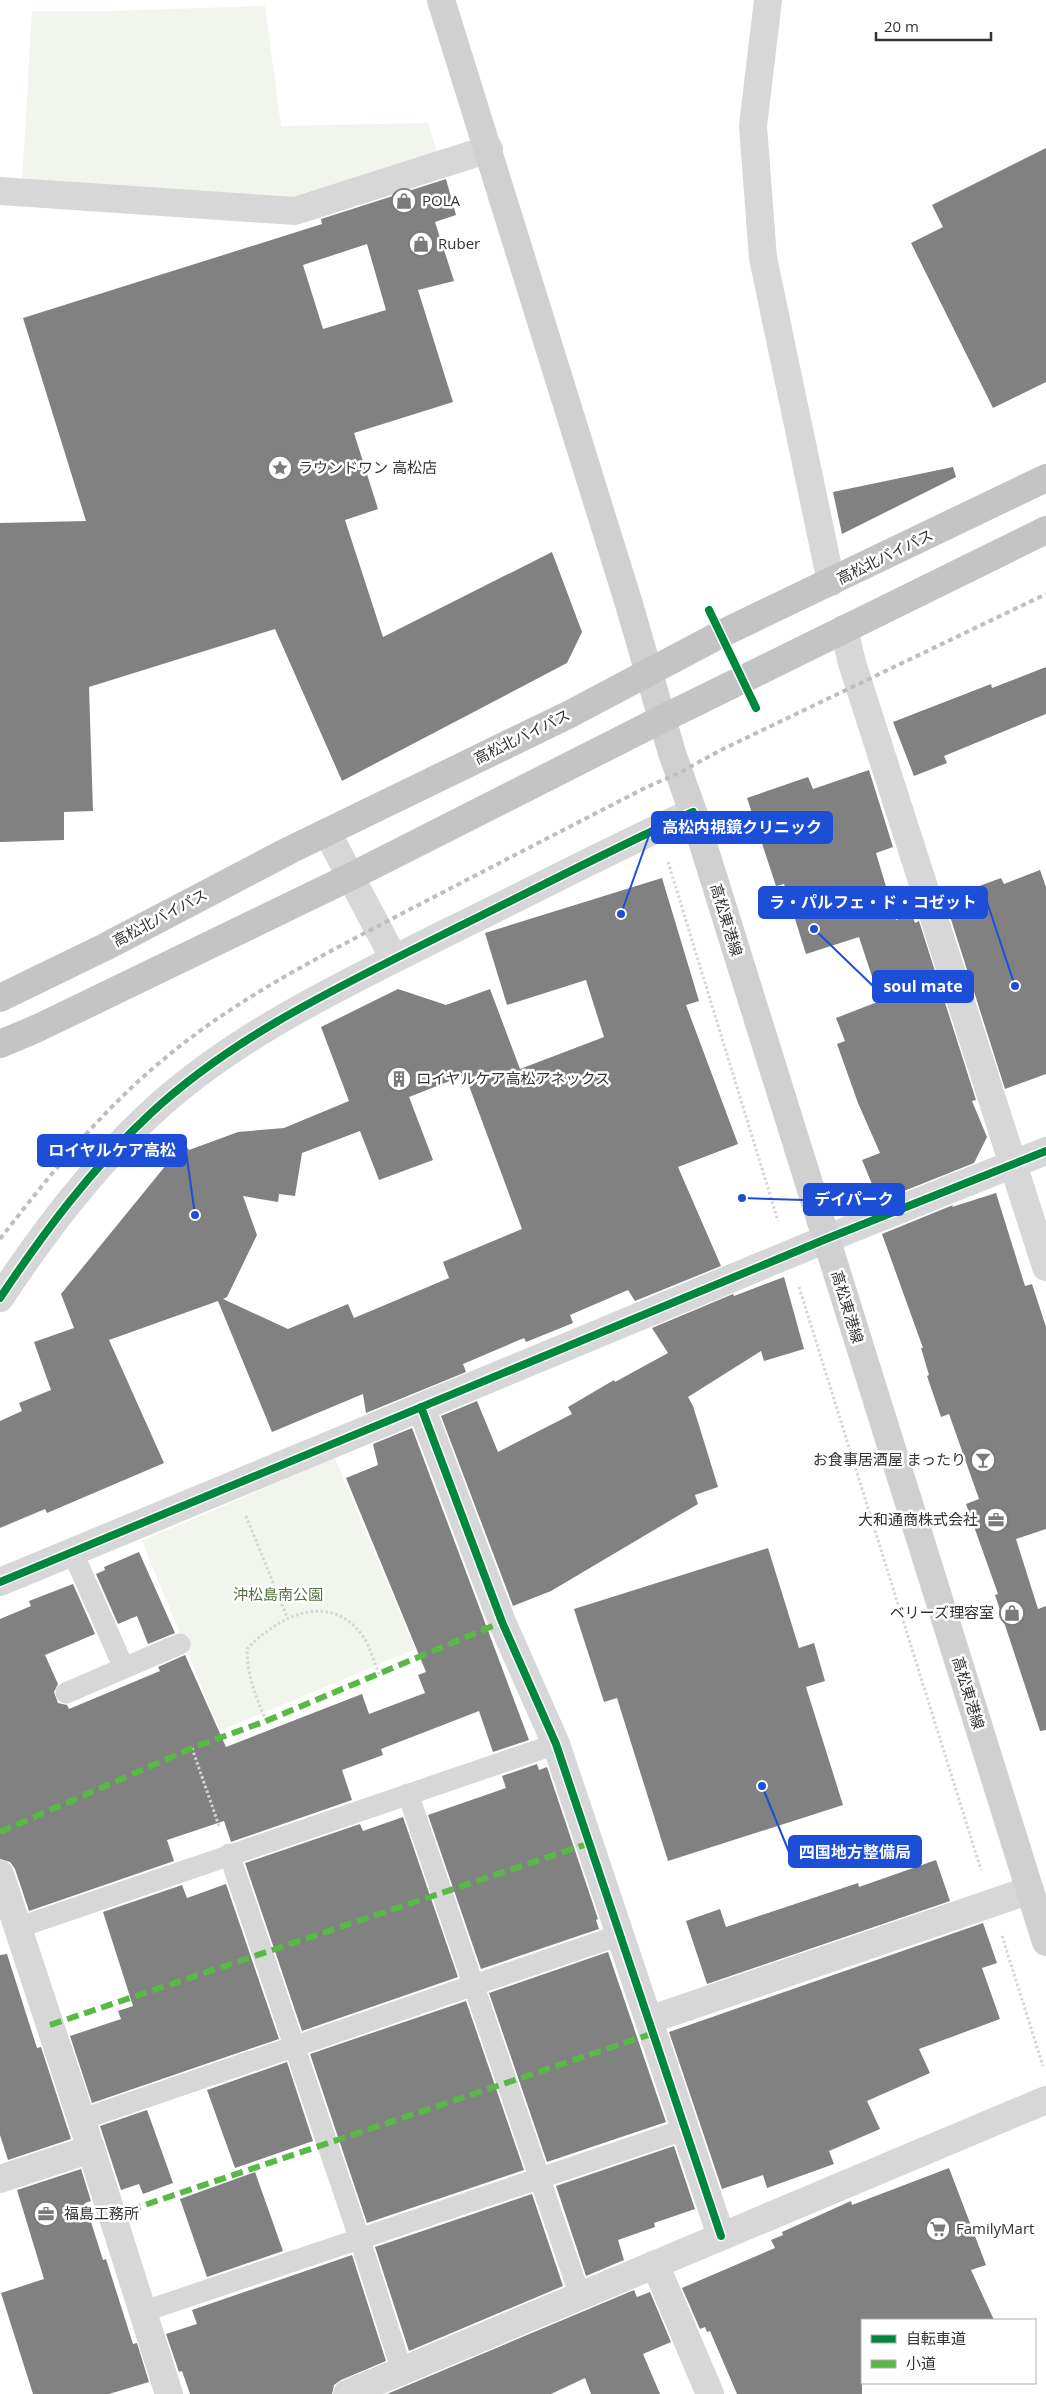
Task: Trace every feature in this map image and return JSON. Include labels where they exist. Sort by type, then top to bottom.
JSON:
[{"type":"highway","name":"高松北バイパス","points":[[0,998],[104,947],[327,832],[570,714],[648,672],[1046,478]]},
{"type":"highway","points":[[0,1044],[38,1028],[350,877],[662,719],[1046,530]]},
{"type":"main road","name":"高松東港線","points":[[441,0],[629,604],[662,719],[1038,1903],[1046,1942]]},
{"type":"street","points":[[768,0],[753,126],[763,258],[832,582]]},
{"type":"street","points":[[0,191],[295,211],[488,149]]},
{"type":"street","points":[[844,630],[852,662],[1046,1266]]},
{"type":"street","points":[[0,1298],[32,1250],[71,1199],[111,1153],[151,1113],[198,1074],[245,1042],[319,998],[657,828],[693,812]]},
{"type":"street","points":[[327,832],[394,959]]},
{"type":"street","points":[[0,1582],[789,1256],[826,1239],[1046,1152]]},
{"type":"street","points":[[421,1407],[502,1622],[556,1744],[721,2236]]},
{"type":"street","points":[[0,1874],[91,2149],[169,2394]]},
{"type":"street","points":[[649,2020],[992,1903],[1038,1903]]},
{"type":"street","points":[[347,2394],[1046,2100]]},
{"type":"street","points":[[0,2179],[91,2149]]},
{"type":"street","points":[[655,2264],[710,2394]]},
{"type":"lane","points":[[72,1552],[124,1668]]},
{"type":"lane","points":[[66,1693],[180,1644]]},
{"type":"lane","points":[[17,1928],[229,1854],[556,1744]]},
{"type":"lane","points":[[408,1794],[538,2179],[580,2296]]},
{"type":"lane","points":[[229,1854],[360,2240],[402,2371]]},
{"type":"lane","points":[[80,2120],[620,1935]]},
{"type":"lane","points":[[142,2312],[686,2129]]},
{"type":"path","points":[[657,828],[789,1256],[1046,2074]]},
{"type":"path","points":[[233,1485],[287,1617]]},
{"type":"path","points":[[266,1721],[252,1686],[247,1666],[247,1649],[262,1633],[287,1617],[306,1612],[328,1612],[347,1620],[363,1636],[379,1674]]},
{"type":"path","points":[[192,1748],[229,1854]]},
{"type":"green space","points":[[265,6],[281,126],[428,123],[438,156],[293,201],[22,183],[32,11],[112,11]]},
{"type":"green space","name":"沖松島南公園","points":[[335,1458],[415,1649],[220,1731],[142,1541]]},
{"type":"building","points":[[1046,148],[1046,382],[993,408],[911,243],[943,227],[932,205]]},
{"type":"building","points":[[446,179],[456,215],[435,222],[454,281],[418,290],[453,402],[354,433],[378,509],[345,520],[383,637],[552,552],[582,632],[567,663],[342,781],[275,629],[89,687],[93,811],[64,812],[64,840],[0,842],[0,523],[86,521],[23,318],[322,224],[321,219]],"holes":[[[367,244],[386,310],[323,329],[303,265]]]},
{"type":"building","points":[[953,467],[956,477],[842,534],[833,492]]},
{"type":"building","points":[[1046,667],[1046,714],[944,756],[947,763],[914,776],[893,722],[991,684],[992,688]]},
{"type":"building","points":[[869,770],[893,847],[876,853],[896,920],[912,914],[915,923],[919,921],[976,1100],[972,1101],[987,1137],[974,1163],[879,1201],[862,1160],[880,1153],[858,1103],[837,1044],[845,1041],[836,1018],[880,1001],[859,937],[806,954],[784,884],[776,886],[747,798],[808,777],[813,789]]},
{"type":"building","points":[[1040,870],[1046,887],[1046,1074],[1005,1089],[948,910],[974,900],[971,889],[1001,878],[1004,884]]},
{"type":"building","points":[[662,878],[699,1001],[686,1005],[738,1144],[678,1167],[721,1266],[635,1301],[628,1290],[570,1315],[573,1323],[526,1342],[524,1338],[463,1364],[466,1372],[366,1413],[363,1394],[272,1432],[218,1301],[109,1340],[164,1463],[47,1513],[45,1509],[0,1528],[0,1421],[22,1411],[19,1403],[51,1390],[34,1342],[74,1328],[61,1294],[184,1143],[189,1150],[238,1132],[284,1128],[349,1101],[321,1027],[398,989],[446,1005],[490,989],[520,1069],[604,1037],[586,980],[507,1005],[485,933]],"holes":[[[465,1075],[522,1229],[443,1262],[449,1278],[354,1318],[348,1304],[288,1329],[223,1299],[227,1297],[257,1235],[243,1196],[278,1202],[279,1194],[295,1196],[302,1153],[360,1131],[379,1180],[433,1160],[409,1097]]]},
{"type":"building","points":[[996,1193],[1025,1286],[1032,1284],[1046,1327],[1046,1529],[1016,1539],[1038,1609],[1046,1606],[1046,1730],[1040,1731],[995,1595],[998,1594],[966,1504],[979,1499],[949,1414],[941,1417],[927,1376],[929,1375],[921,1348],[923,1348],[882,1234],[953,1205],[952,1207]]},
{"type":"building","points":[[784,1277],[804,1349],[764,1361],[761,1351],[688,1397],[693,1406],[718,1487],[695,1495],[698,1504],[551,1591],[513,1606],[441,1416],[477,1401],[498,1452],[572,1414],[568,1407],[614,1380],[615,1382],[668,1353],[652,1328],[733,1294],[734,1296]]},
{"type":"building","points":[[412,1428],[529,1740],[493,1752],[479,1711],[381,1749],[383,1755],[342,1770],[352,1800],[231,1842],[224,1821],[167,1840],[174,1861],[29,1911],[15,1869],[10,1862],[0,1859],[0,1619],[31,1606],[29,1601],[73,1584],[95,1634],[45,1655],[58,1684],[54,1692],[58,1703],[67,1705],[69,1709],[160,1671],[158,1667],[185,1655],[226,1747],[362,1694],[369,1714],[425,1693],[418,1675],[426,1672],[346,1478],[378,1465],[373,1444]]},
{"type":"building","points":[[768,1548],[799,1648],[814,1643],[825,1681],[806,1687],[843,1805],[668,1861],[617,1698],[604,1702],[574,1609]]},
{"type":"building","points":[[139,1552],[175,1633],[148,1644],[137,1616],[118,1624],[96,1574],[105,1570],[104,1567]]},
{"type":"building","points":[[537,1764],[539,1770],[547,1767],[598,1919],[596,1920],[599,1929],[481,1969],[428,1815],[506,1788],[502,1776]]},
{"type":"building","points":[[403,1817],[458,1977],[302,2031],[245,1863],[360,1824],[363,1831]]},
{"type":"building","points":[[936,1860],[950,1901],[707,1984],[686,1921],[720,1909],[726,1927],[858,1883],[859,1887]]},
{"type":"building","points":[[226,1884],[279,2039],[92,2103],[70,2036],[121,2019],[118,2011],[133,2006],[103,1912],[182,1885],[187,1898]]},
{"type":"building","points":[[983,1923],[997,1963],[982,1968],[1000,2019],[919,2049],[930,2073],[867,2101],[880,2129],[829,2151],[834,2164],[767,2188],[763,2175],[722,2189],[669,2032]]},
{"type":"building","points":[[608,1952],[666,2122],[547,2162],[489,1993]]},
{"type":"building","points":[[7,1954],[37,2048],[41,2047],[71,2139],[8,2160],[0,2135],[0,1955]]},
{"type":"building","points":[[466,2001],[524,2170],[367,2223],[310,2054]]},
{"type":"building","points":[[287,2062],[313,2141],[235,2168],[207,2090]]},
{"type":"building","points":[[147,2110],[173,2183],[143,2194],[139,2184],[121,2190],[100,2126]]},
{"type":"building","points":[[674,2146],[695,2209],[654,2223],[655,2227],[618,2240],[624,2260],[586,2276],[556,2186]]},
{"type":"building","points":[[949,2168],[986,2265],[971,2270],[994,2319],[861,2319],[862,2394],[737,2394],[710,2331],[707,2332],[705,2327],[700,2329],[682,2288],[775,2248],[771,2240],[783,2235],[782,2232],[851,2201],[852,2205]]},
{"type":"building","points":[[81,2169],[91,2201],[85,2203],[103,2260],[106,2259],[133,2344],[137,2343],[149,2382],[109,2394],[33,2394],[1,2293],[44,2279],[17,2190]]},
{"type":"building","points":[[255,2172],[283,2251],[207,2277],[180,2199]]},
{"type":"building","points":[[532,2194],[563,2286],[409,2351],[375,2247]]},
{"type":"building","points":[[352,2255],[386,2361],[341,2380],[334,2385],[332,2394],[190,2394],[182,2371],[179,2372],[166,2334],[197,2324],[192,2310]]},
{"type":"building","points":[[634,2290],[637,2297],[650,2292],[671,2342],[643,2354],[660,2394],[591,2394],[585,2378],[551,2394],[387,2394]]},
{"type":"railway","points":[[0,1239],[80,1141],[146,1074],[225,1013],[283,977],[645,788],[1046,594]]},
{"type":"marked path","points":[[0,1832],[192,1748],[266,1721],[502,1622]]},
{"type":"marked path","points":[[50,2025],[590,1843]]},
{"type":"marked path","points":[[112,2216],[654,2033]]},
{"type":"cycle path","points":[[709,610],[756,708]]},
{"type":"cycle path","points":[[0,1298],[52,1225],[108,1156],[150,1114],[183,1085],[218,1059],[331,991],[693,812]]},
{"type":"cycle path","points":[[0,1582],[826,1239],[1046,1151]]},
{"type":"cycle path","points":[[421,1407],[502,1622],[556,1744],[721,2236]]},
{"type":"place","name":"POLA","points":[[404,201]]},
{"type":"place","name":"Ruber","points":[[421,244]]},
{"type":"place","name":"ラウンドワン 高松店","points":[[280,468]]},
{"type":"place","name":"高松内視鏡クリニック","points":[[621,914]]},
{"type":"place","name":"soul mate","points":[[814,929]]},
{"type":"place","name":"ラ・パルフェ・ド・コゼット","points":[[1015,986]]},
{"type":"place","name":"ロイヤルケア高松アネックス","points":[[399,1079]]},
{"type":"place","name":"デイパーク","points":[[742,1198]]},
{"type":"place","name":"ロイヤルケア高松","points":[[195,1215]]},
{"type":"place","name":"お食事居酒屋 まったり","points":[[983,1460]]},
{"type":"place","name":"大和通商株式会社","points":[[996,1520]]},
{"type":"place","name":"ベリーズ理容室","points":[[1012,1613]]},
{"type":"place","name":"四国地方整備局","points":[[762,1786]]},
{"type":"place","name":"福島工務所","points":[[46,2214]]},
{"type":"place","name":"FamilyMart","points":[[938,2229]]}]
